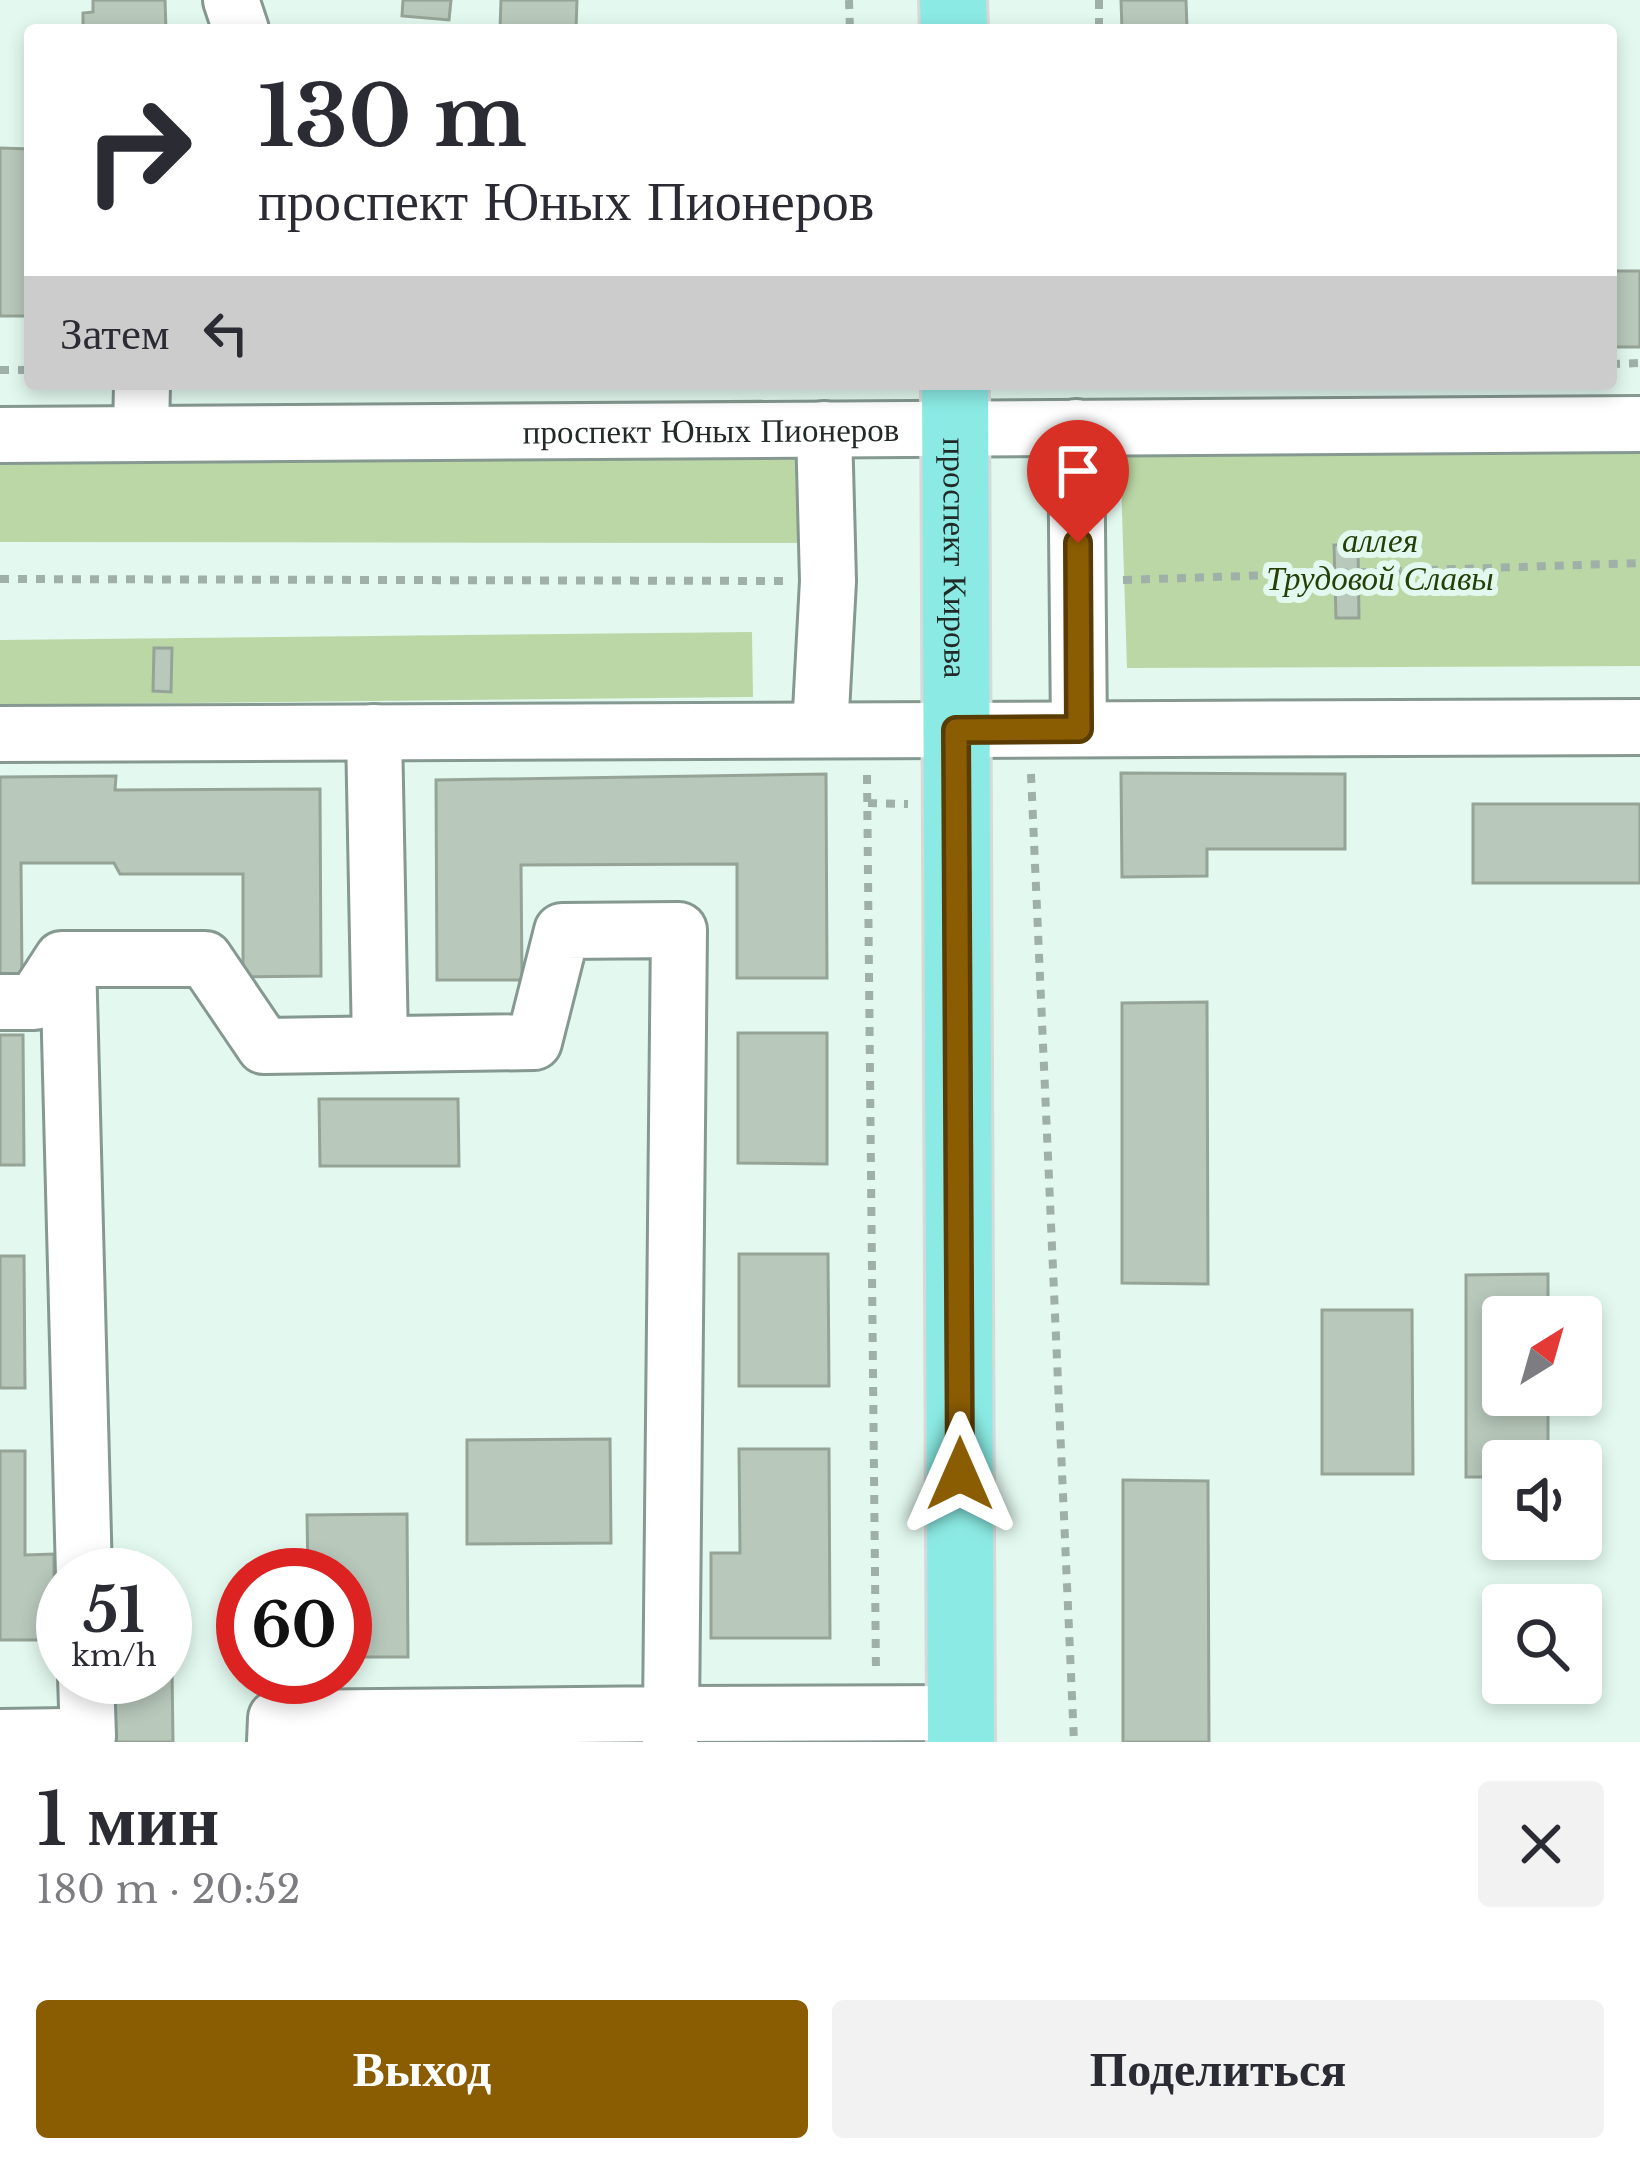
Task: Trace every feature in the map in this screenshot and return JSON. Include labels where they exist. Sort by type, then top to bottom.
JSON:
[{"type":"main road","name":"проспект Кирова","points":[[955,406],[961,1727]]},
{"type":"street","name":"проспект Юных Пионеров","points":[[0,435],[142,409],[563,408],[824,429],[955,406],[1076,428],[1640,424]]},
{"type":"street","points":[[1054,729],[1078,581],[1076,428]]},
{"type":"street","points":[[824,429],[827,581],[843,730]]},
{"type":"street","points":[[0,734],[1640,728]]},
{"type":"street","points":[[374,732],[380,1043]]},
{"type":"street","points":[[0,1002],[34,1001],[62,958],[205,959],[264,1046],[534,1042],[562,932],[680,930],[670,1728]]},
{"type":"street","points":[[68,959],[83,1548]]},
{"type":"street","points":[[0,1738],[88,1736],[87,1704]]},
{"type":"street","points":[[274,1742],[276,1718],[670,1728],[876,1714],[961,1727]]},
{"type":"path","points":[[1078,581],[1640,563]]},
{"type":"path","points":[[0,579],[827,581]]},
{"type":"path","points":[[1054,729],[1074,1742]]},
{"type":"path","points":[[843,730],[876,1714]]},
{"type":"green space","name":"аллея Трудовой Славы","points":[[1120,450],[1640,450],[1640,666],[1127,668]]},
{"type":"green space","points":[[802,457],[800,543],[0,542],[0,464]]},
{"type":"green space","points":[[752,632],[753,697],[0,705],[0,640]]},
{"type":"building","points":[[93,0],[165,0],[166,24],[83,24],[83,13],[93,12]]},
{"type":"building","points":[[403,0],[451,0],[449,20],[402,16]]},
{"type":"building","points":[[501,0],[577,0],[576,24],[500,24]]},
{"type":"building","points":[[1121,0],[1186,0],[1187,24],[1122,24]]},
{"type":"building","points":[[0,148],[24,149],[24,316],[0,316]]},
{"type":"building","points":[[1617,271],[1640,271],[1640,347],[1617,347]]},
{"type":"building","points":[[1334,545],[1358,545],[1359,618],[1336,618]]},
{"type":"building","points":[[154,648],[172,648],[171,692],[153,691]]},
{"type":"building","points":[[1121,773],[1345,774],[1345,849],[1207,849],[1207,876],[1122,877]]},
{"type":"building","points":[[826,774],[827,978],[737,978],[737,864],[521,865],[522,980],[437,980],[436,780]]},
{"type":"building","points":[[116,776],[115,790],[320,789],[321,976],[243,977],[243,874],[120,874],[114,863],[21,863],[22,977],[0,977],[0,777]]},
{"type":"building","points":[[1473,804],[1640,804],[1640,883],[1473,883]]},
{"type":"building","points":[[1207,1002],[1208,1284],[1122,1283],[1122,1003]]},
{"type":"building","points":[[738,1033],[827,1033],[827,1164],[738,1163]]},
{"type":"building","points":[[0,1035],[23,1035],[24,1165],[0,1165]]},
{"type":"building","points":[[319,1099],[458,1099],[459,1166],[320,1166]]},
{"type":"building","points":[[739,1254],[828,1254],[829,1386],[739,1386]]},
{"type":"building","points":[[0,1256],[24,1256],[25,1388],[0,1388]]},
{"type":"building","points":[[1548,1274],[1548,1296],[1482,1296],[1482,1416],[1548,1416],[1548,1440],[1482,1440],[1482,1477],[1466,1477],[1466,1275]]},
{"type":"building","points":[[1322,1310],[1412,1310],[1413,1474],[1322,1474]]},
{"type":"building","points":[[610,1439],[611,1543],[467,1544],[467,1440]]},
{"type":"building","points":[[739,1449],[829,1449],[830,1638],[711,1638],[711,1553],[740,1553]]},
{"type":"building","points":[[0,1451],[25,1451],[25,1555],[36,1555],[36,1640],[0,1640]]},
{"type":"building","points":[[1123,1480],[1208,1481],[1209,1742],[1123,1742]]},
{"type":"building","points":[[407,1514],[408,1657],[372,1657],[372,1548],[308,1548],[307,1515]]},
{"type":"building","points":[[113,1704],[172,1704],[173,1742],[113,1742]]},
{"type":"route","points":[[960,1474],[956,730],[1079,729],[1078,543]]}]
